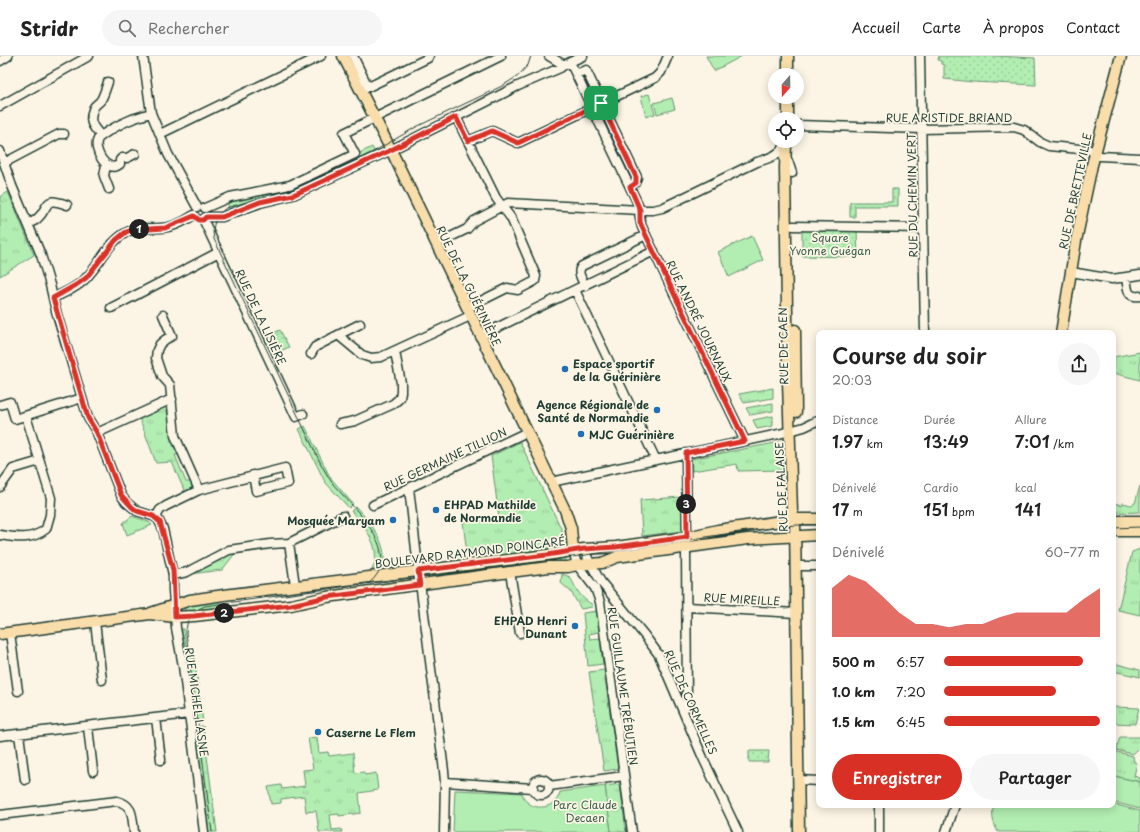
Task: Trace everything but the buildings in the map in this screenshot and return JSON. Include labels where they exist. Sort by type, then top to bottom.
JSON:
[{"type":"main road","name":"RUE DE LA GUÉRINIÈRE","points":[[343,56],[364,89],[374,118],[391,150],[565,510],[571,528],[573,550]]},
{"type":"main road","points":[[788,56],[788,68]]},
{"type":"main road","name":"RUE DE BRETTEVILLE","points":[[1061,330],[1071,272],[1095,152],[1121,56]]},
{"type":"main road","name":"RUE DE FALAISE","points":[[788,148],[793,429]]},
{"type":"main road","name":"RUE DE FALAISE","points":[[788,167],[792,148]]},
{"type":"main road","name":"RUE DE CAEN","points":[[788,167],[793,226],[793,429],[799,512],[795,519]]},
{"type":"main road","name":"RUE DE FALAISE","points":[[795,519],[799,832]]},
{"type":"main road","name":"BOULEVARD RAYMOND POINCARÉ","points":[[150,614],[175,617],[194,616],[291,605],[327,597],[510,572],[602,563],[617,557],[686,543],[718,530],[795,519],[816,519]]},
{"type":"main road","points":[[1116,521],[1140,521]]},
{"type":"main road","name":"RUE DE LA GUÉRINIÈRE","points":[[571,528],[584,549]]},
{"type":"main road","points":[[1116,531],[1140,531]]},
{"type":"main road","name":"BOULEVARD RAYMOND POINCARÉ","points":[[5,634],[150,614],[194,599],[295,585],[547,555],[573,550],[816,535]]},
{"type":"street","points":[[0,61],[8,56]]},
{"type":"street","points":[[0,106],[89,56]]},
{"type":"street","points":[[144,56],[151,113],[168,154],[201,207],[207,212],[205,218]]},
{"type":"street","points":[[160,134],[321,56]]},
{"type":"street","points":[[353,56],[364,89],[428,57]]},
{"type":"street","points":[[194,216],[194,211],[201,207],[230,198],[290,185],[355,154],[344,133],[502,56]]},
{"type":"street","points":[[194,216],[197,219],[222,217],[260,202],[293,195],[391,150],[583,56]]},
{"type":"street","points":[[468,141],[492,131],[518,143],[584,110],[655,78],[661,72],[668,56]]},
{"type":"street","points":[[913,56],[920,56]]},
{"type":"street","name":"RUE DU CHEMIN VERT","points":[[920,56],[925,330]]},
{"type":"street","points":[[547,73],[551,68],[551,58],[567,63]]},
{"type":"street","name":"RUE ANDRÉ JOURNAUX","points":[[567,63],[576,74],[590,102],[591,108],[640,210],[640,222],[745,441]]},
{"type":"street","points":[[576,74],[586,70],[636,177],[636,183],[630,187]]},
{"type":"street","points":[[101,136],[91,124],[91,121],[94,107],[100,101],[108,82]]},
{"type":"street","points":[[134,154],[127,158],[122,158],[120,160],[120,164],[112,168],[106,165],[96,149],[96,142],[101,136],[124,122],[151,113]]},
{"type":"street","points":[[338,335],[362,355],[370,358],[381,357],[395,352],[468,312],[507,288],[518,290],[534,281],[536,278],[511,218],[501,207],[456,117]]},
{"type":"street","name":"RUE ARISTIDE BRIAND","points":[[804,125],[922,129],[1014,127],[1024,130],[1040,142],[1049,146],[1090,150],[1100,156],[1140,158]]},
{"type":"street","points":[[4,163],[59,134],[64,134]]},
{"type":"street","points":[[436,244],[468,229],[474,221],[508,203],[640,210],[654,210],[662,208],[757,162],[774,157],[784,148]]},
{"type":"street","points":[[0,151],[12,186],[43,260],[88,418],[97,433],[121,495],[126,502],[137,511],[156,517],[160,510],[166,506],[199,490],[252,475]]},
{"type":"street","points":[[774,157],[788,167]]},
{"type":"street","points":[[106,165],[104,176],[109,189]]},
{"type":"street","points":[[28,224],[37,219],[44,210],[46,204],[49,202],[58,202],[67,205]]},
{"type":"street","points":[[53,298],[86,278],[116,240],[126,232],[132,230],[165,228],[194,216]]},
{"type":"street","name":"RUE DE LA LISIÈRE","points":[[205,218],[219,252],[296,417],[303,414]]},
{"type":"street","points":[[793,226],[923,228]]},
{"type":"street","points":[[585,286],[579,273],[580,268],[646,235]]},
{"type":"street","points":[[480,336],[654,251]]},
{"type":"street","points":[[111,308],[219,252]]},
{"type":"street","points":[[1071,272],[1105,278],[1140,275]]},
{"type":"street","points":[[1126,277],[1128,292],[1130,295],[1133,297],[1140,296]]},
{"type":"street","points":[[575,290],[656,460]]},
{"type":"street","points":[[163,315],[172,336],[160,344],[157,350],[156,358],[162,376],[170,385],[175,436],[199,490]]},
{"type":"street","points":[[311,354],[318,345],[360,324]]},
{"type":"street","points":[[340,424],[355,421],[393,404],[400,398],[401,383],[395,352]]},
{"type":"street","points":[[0,406],[10,402],[15,419],[82,398]]},
{"type":"street","points":[[97,433],[172,399]]},
{"type":"street","points":[[0,535],[24,538],[41,533],[46,529],[50,515],[51,498],[26,416]]},
{"type":"street","points":[[551,482],[779,434],[816,421]]},
{"type":"street","name":"RUE GERMAINE TILLION","points":[[373,505],[527,432]]},
{"type":"street","points":[[682,709],[687,706],[686,453]]},
{"type":"street","points":[[0,488],[13,469],[40,461]]},
{"type":"street","points":[[409,488],[445,782],[444,832]]},
{"type":"street","points":[[173,575],[187,572],[229,550],[270,544],[289,544],[343,516]]},
{"type":"street","name":"RUE MICHEL LASNE","points":[[156,517],[161,525],[173,575],[175,617],[204,832]]},
{"type":"street","points":[[289,544],[295,585]]},
{"type":"street","name":"RUE DE CORMELLES","points":[[584,549],[590,563],[602,582],[646,636],[659,655],[703,758],[738,832]]},
{"type":"street","name":"RUE GUILLAUME TRÉBUTIEN","points":[[573,550],[577,565],[595,588],[600,602],[632,832]]},
{"type":"street","points":[[796,566],[816,566]]},
{"type":"street","points":[[510,572],[520,633]]},
{"type":"street","points":[[600,602],[603,593],[612,595]]},
{"type":"street","name":"RUE MIREILLE","points":[[687,606],[796,613]]},
{"type":"street","points":[[95,622],[102,680]]},
{"type":"street","name":"BOULEVARD RAYMOND POINCARÉ","points":[[5,634],[18,691]]},
{"type":"street","points":[[0,736],[88,727],[189,714]]},
{"type":"street","points":[[156,718],[161,760]]},
{"type":"street","points":[[88,727],[93,771]]},
{"type":"street","points":[[19,734],[24,780]]},
{"type":"street","points":[[549,786],[624,776]]},
{"type":"street","points":[[540,779],[545,780],[549,786],[548,792],[541,796],[534,793],[532,788],[533,783],[540,779]]},
{"type":"street","points":[[798,780],[816,781]]},
{"type":"street","points":[[445,782],[532,788]]},
{"type":"street","points":[[0,815],[117,801],[126,804],[130,808],[134,832]]},
{"type":"street","points":[[879,808],[879,832]]},
{"type":"street","points":[[946,832],[954,808]]},
{"type":"green space","points":[[706,56],[742,56],[714,71]]},
{"type":"green space","points":[[939,56],[1035,58],[1036,85],[944,79],[944,65],[938,60]]},
{"type":"green space","points":[[649,94],[655,114],[646,117],[641,96]]},
{"type":"green space","points":[[672,98],[675,109],[657,114],[654,103]]},
{"type":"green space","points":[[372,147],[376,154],[297,190],[230,211],[227,202],[308,178]]},
{"type":"green space","points":[[892,189],[898,189],[898,206],[855,206],[855,217],[850,217],[850,202],[892,202]]},
{"type":"green space","points":[[8,192],[34,255],[0,276],[0,197]]},
{"type":"green space","name":"Square Yvonne Guégan","points":[[802,229],[857,230],[858,257],[802,256]]},
{"type":"green space","points":[[752,236],[763,260],[729,277],[718,252]]},
{"type":"green space","points":[[280,330],[289,347],[271,356],[263,338]]},
{"type":"green space","points":[[1140,352],[1140,380],[1116,374],[1116,356]]},
{"type":"green space","points":[[773,388],[773,398],[744,403],[739,394]]},
{"type":"green space","points":[[165,403],[173,437],[180,455],[175,455],[186,482],[193,482],[191,490],[182,494],[184,490],[172,462],[156,463],[139,417]]},
{"type":"green space","points":[[773,403],[773,411],[750,415],[746,408]]},
{"type":"green space","points":[[773,416],[773,426],[757,429],[753,420]]},
{"type":"green space","points":[[305,426],[330,477],[353,504],[349,508],[325,482],[299,429]]},
{"type":"green space","points":[[520,442],[568,543],[566,547],[472,559],[471,554],[467,554],[463,522],[499,518],[491,456]]},
{"type":"green space","points":[[780,442],[783,470],[738,471],[737,464],[692,471],[691,459]]},
{"type":"green space","points":[[1140,486],[1140,512],[1116,513],[1116,504],[1122,505],[1123,503],[1131,505],[1135,503]]},
{"type":"green space","points":[[681,497],[682,531],[642,536],[640,500]]},
{"type":"green space","points":[[356,507],[368,520],[382,544],[384,561],[382,570],[372,570],[375,562],[374,546],[367,531],[351,511]]},
{"type":"green space","points":[[132,516],[149,522],[152,525],[127,535],[123,523]]},
{"type":"green space","points":[[1140,549],[1140,615],[1118,610],[1132,552]]},
{"type":"green space","points":[[237,551],[222,570],[190,574]]},
{"type":"green space","points":[[564,554],[566,565],[438,582],[436,571]]},
{"type":"green space","points":[[562,574],[570,577],[579,593],[585,600],[593,605],[592,607],[581,609],[571,592],[561,583]]},
{"type":"green space","points":[[219,598],[220,612],[185,613],[184,606]]},
{"type":"green space","points":[[597,611],[599,632],[589,634],[590,639],[600,638],[603,664],[588,666],[583,613]]},
{"type":"green space","points":[[180,629],[184,629],[187,657],[194,656],[203,722],[193,723]]},
{"type":"green space","points":[[1116,664],[1140,670],[1140,677],[1116,672]]},
{"type":"green space","points":[[604,670],[618,769],[604,771],[589,672]]},
{"type":"green space","points":[[1116,707],[1139,708],[1135,724],[1116,723]]},
{"type":"green space","points":[[203,726],[217,832],[207,832],[193,727]]},
{"type":"green space","points":[[317,737],[319,753],[328,752],[329,756],[353,753],[355,773],[364,772],[365,775],[376,773],[378,790],[359,793],[361,813],[339,816],[339,814],[330,815],[332,830],[341,829],[342,832],[319,832],[316,811],[306,812],[304,796],[281,799],[281,803],[271,804],[268,787],[281,785],[282,789],[305,786],[303,770],[313,769],[308,738]]},
{"type":"green space","points":[[1120,737],[1140,737],[1140,747],[1133,754],[1116,750]]},
{"type":"green space","points":[[749,751],[769,751],[768,762],[749,762]]},
{"type":"green space","points":[[1116,752],[1133,756],[1134,762],[1137,763],[1134,776],[1140,778],[1140,782],[1116,776]]},
{"type":"green space","points":[[1116,776],[1140,782],[1140,809],[1116,803]]},
{"type":"green space","points":[[620,784],[626,832],[611,832],[605,786]]},
{"type":"green space","name":"Parc Claude Decaen","points":[[605,786],[611,832],[453,832],[455,790],[522,793],[529,804],[541,807],[548,806],[553,803],[560,792]]},
{"type":"green space","points":[[1116,805],[1140,811],[1140,832],[998,832],[994,822],[993,809],[1116,808]]},
{"type":"tram line","points":[[368,584],[379,572],[382,559],[379,546],[373,532],[363,518],[327,475],[214,239],[213,230],[215,221],[219,214],[226,208],[302,186],[373,152],[416,127],[502,86],[518,76],[528,65],[531,56]]},
{"type":"tram line","points":[[212,832],[186,633],[187,624],[191,616],[200,608],[205,606],[385,581],[519,565],[732,533],[795,525],[816,525]]},
{"type":"tram line","points":[[1116,528],[1140,527]]},
{"type":"place","name":"Espace sportif de la Guérinière","points":[[565,369]]},
{"type":"place","name":"Agence Régionale de Santé de Normandie","points":[[657,410]]},
{"type":"place","name":"MJC Guérinière","points":[[581,434]]},
{"type":"place","name":"EHPAD Mathilde de Normandie","points":[[436,510]]},
{"type":"place","name":"Mosquée Maryam","points":[[393,520]]},
{"type":"place","name":"EHPAD Henri Dunant","points":[[575,626]]},
{"type":"place","name":"Caserne Le Flem","points":[[318,732]]},
{"type":"route","points":[[601,103],[636,177],[636,183],[630,187],[640,210],[640,222],[642,227],[745,441],[686,453],[687,537],[418,571],[420,585],[327,597],[291,605],[175,617],[173,570],[163,529],[158,519],[137,511],[126,502],[121,495],[97,433],[88,418],[61,331],[53,298],[86,278],[116,240],[126,232],[141,229],[165,228],[194,216],[199,220],[203,220],[206,217],[222,217],[260,202],[293,195],[391,150],[456,117],[468,141],[492,131],[518,143],[601,103]]}]
